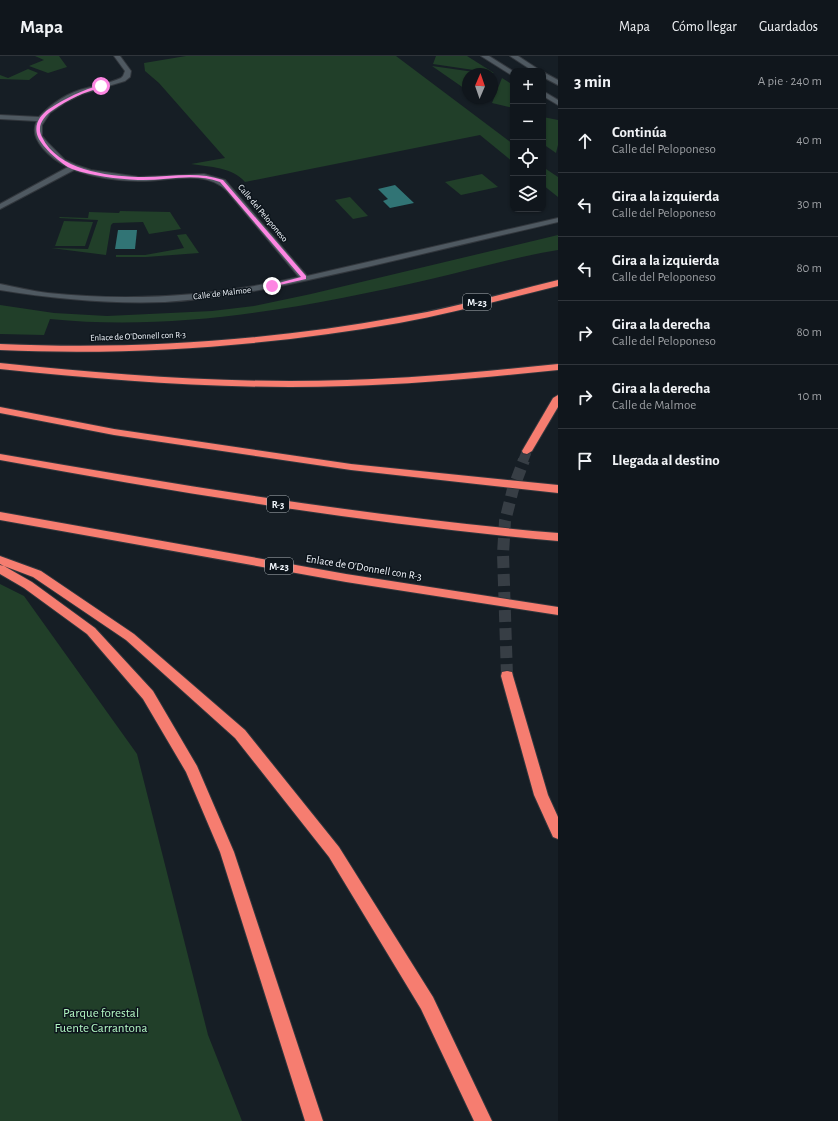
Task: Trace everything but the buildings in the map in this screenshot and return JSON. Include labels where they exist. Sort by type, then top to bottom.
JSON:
[{"type":"highway","name":"Enlace de O'Donnell con R-3","points":[[0,347],[69,350],[144,349],[218,345],[298,337],[395,321],[558,284]]},
{"type":"highway","points":[[0,366],[77,375],[231,383],[395,381],[558,367]]},
{"type":"highway","points":[[527,451],[558,398]]},
{"type":"highway","points":[[0,410],[114,432],[344,466],[558,489]]},
{"type":"highway","name":"R-3","points":[[0,457],[207,494],[482,532],[558,537]]},
{"type":"highway","name":"Enlace de O'Donnell con R-3","points":[[0,516],[346,578],[558,611]]},
{"type":"highway","points":[[0,560],[37,574],[130,637],[240,734],[334,852],[427,1003],[483,1121]]},
{"type":"highway","points":[[0,568],[28,585],[91,631],[148,695],[192,770],[227,852],[314,1121]]},
{"type":"highway","points":[[507,676],[541,795],[558,833]]},
{"type":"street","points":[[0,117],[41,118],[47,112],[69,98],[85,90],[119,81],[126,77],[128,71],[117,56]]},
{"type":"street","points":[[484,56],[510,72]]},
{"type":"street","points":[[513,56],[533,68]]},
{"type":"street","points":[[546,76],[558,83]]},
{"type":"street","points":[[546,95],[558,103]]},
{"type":"street","name":"Calle del Peloponeso","points":[[41,118],[38,125],[40,139],[52,153],[72,168],[115,177],[138,179],[192,176],[211,177],[221,181],[304,278]]},
{"type":"street","points":[[0,207],[72,168]]},
{"type":"street","name":"Calle de Malmoe","points":[[0,287],[57,296],[109,299],[160,299],[236,292],[558,220]]},
{"type":"green space","points":[[35,56],[59,56],[67,67],[48,73],[29,66],[44,60]]},
{"type":"green space","points":[[186,56],[396,56],[510,142],[510,160],[480,135],[245,182],[234,173],[220,168],[191,164],[225,158],[159,83],[145,71],[144,63]]},
{"type":"green space","points":[[436,56],[467,56],[486,68],[462,68],[433,64]]},
{"type":"green space","points":[[432,66],[462,70],[462,87]]},
{"type":"green space","points":[[28,69],[38,73],[29,80],[0,79],[0,75],[8,78]]},
{"type":"green space","points":[[502,78],[510,83],[510,107],[496,104],[498,104],[498,88]]},
{"type":"green space","points":[[546,118],[558,120],[558,145],[556,153],[546,146]]},
{"type":"green space","points":[[546,169],[558,177],[558,197],[546,187]]},
{"type":"green space","points":[[482,174],[498,187],[461,195],[445,182]]},
{"type":"green space","points":[[350,197],[368,216],[353,219],[335,200]]},
{"type":"green space","points":[[120,211],[170,212],[181,229],[149,234],[143,222],[113,223],[111,225],[106,255],[51,248],[88,249],[98,220],[59,218],[60,217],[88,218],[89,212],[119,213]]},
{"type":"green space","points":[[64,221],[93,222],[85,246],[55,246]]},
{"type":"green space","points":[[186,234],[199,253],[146,257],[116,257],[116,255],[145,255],[184,248],[177,235]]},
{"type":"green space","points":[[558,235],[558,250],[337,299],[242,314],[194,319],[146,322],[98,322],[50,319],[44,335],[0,334],[0,305],[54,313],[107,316],[212,311],[254,306],[311,294]]},
{"type":"green space","name":"Parque forestal Fuente Carrantona","points":[[0,584],[24,596],[137,754],[208,1035],[242,1121],[0,1121]]},
{"type":"shaded area","points":[[395,185],[414,203],[390,208],[383,201],[388,199],[378,189]]},
{"type":"shaded area","points":[[118,230],[137,230],[135,249],[115,249]]},
{"type":"tunnel","points":[[523,461],[527,451]]},
{"type":"tunnel","points":[[507,676],[503,554],[505,521],[513,489],[524,460]]},
{"type":"route","points":[[101,86],[85,90],[47,112],[41,118],[38,125],[40,139],[52,153],[72,168],[97,174],[138,179],[192,176],[211,177],[221,181],[230,189],[304,278],[272,286]]}]
